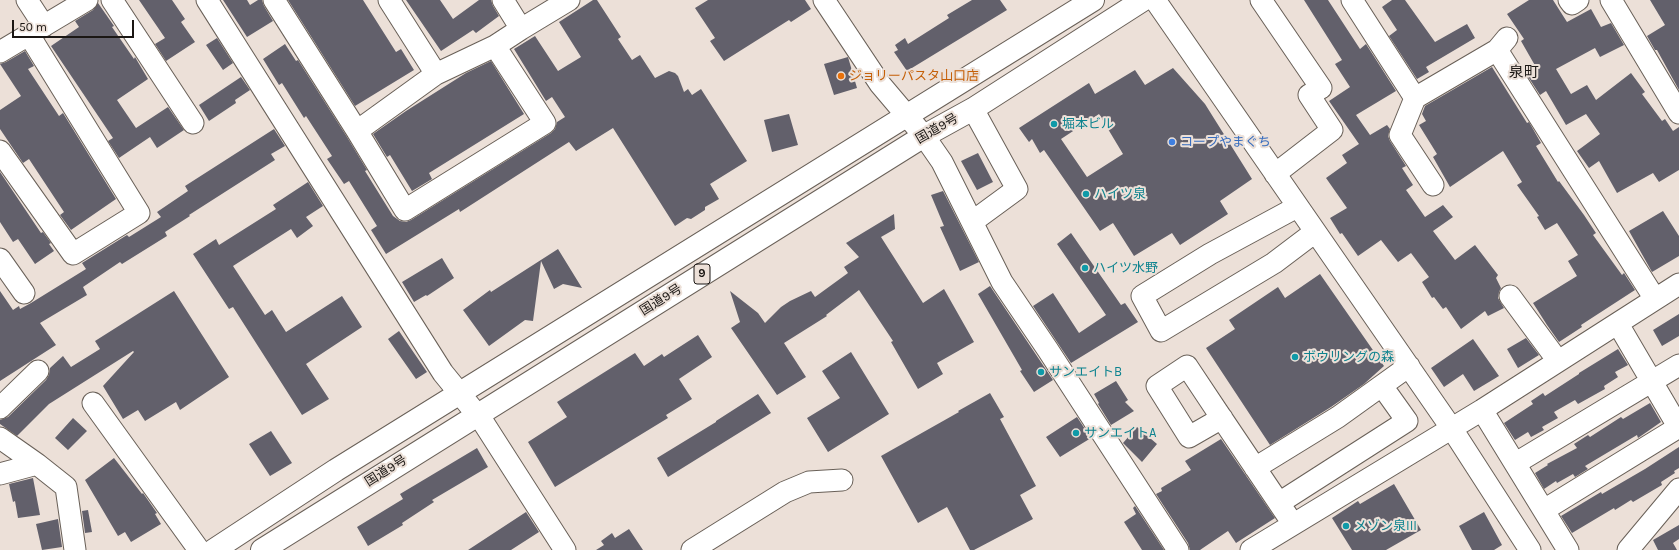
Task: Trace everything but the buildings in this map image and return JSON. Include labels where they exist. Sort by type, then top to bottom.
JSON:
[{"type":"highway","name":"国道9号","points":[[214,550],[336,470],[1093,0]]},
{"type":"highway","name":"国道9号","points":[[262,550],[924,136],[973,108],[1143,0]]},
{"type":"street","points":[[0,151],[73,254],[140,212],[37,30],[28,0]]},
{"type":"street","points":[[0,52],[87,0]]},
{"type":"street","points":[[112,0],[193,123]]},
{"type":"street","points":[[207,0],[443,373],[478,415],[565,550]]},
{"type":"street","points":[[274,0],[405,210],[545,123],[495,46]]},
{"type":"street","points":[[389,0],[436,74]]},
{"type":"street","points":[[503,0],[521,29]]},
{"type":"street","points":[[357,131],[436,74],[495,46],[569,0]]},
{"type":"street","points":[[824,0],[880,84],[924,136],[942,162],[1002,282],[1178,550]]},
{"type":"street","points":[[1155,0],[1452,429],[1530,550]]},
{"type":"street","points":[[1261,0],[1321,88],[1309,95],[1332,130],[1275,174]]},
{"type":"street","points":[[1352,0],[1415,98]]},
{"type":"street","points":[[1569,0],[1572,4],[1578,0]]},
{"type":"street","points":[[1611,0],[1679,113]]},
{"type":"street","points":[[1433,185],[1400,135],[1415,98],[1502,44],[1655,299]]},
{"type":"street","points":[[972,222],[1017,189],[973,108]]},
{"type":"street","points":[[1297,207],[1210,254],[1142,296],[1161,331],[1274,263],[1315,232]]},
{"type":"street","points":[[0,259],[24,293]]},
{"type":"street","points":[[1251,550],[1452,429],[1679,284]]},
{"type":"street","points":[[1510,296],[1558,361]]},
{"type":"street","points":[[1544,510],[1679,427],[1618,324]]},
{"type":"street","points":[[1516,463],[1679,365]]},
{"type":"street","points":[[1255,468],[1338,417],[1409,366]]},
{"type":"street","points":[[0,408],[38,371]]},
{"type":"street","points":[[1279,503],[1407,421],[1382,386]]},
{"type":"street","points":[[94,403],[199,550]]},
{"type":"street","points":[[1482,410],[1516,463],[1568,550]]},
{"type":"street","points":[[1222,418],[1293,524]]},
{"type":"street","points":[[0,438],[37,464],[66,488],[75,550]]},
{"type":"street","points":[[0,474],[37,464]]},
{"type":"street","points":[[692,550],[785,492],[809,482],[842,480]]},
{"type":"street","points":[[1628,550],[1679,489]]},
{"type":"place","name":"ジョリーパスタ山口店","points":[[841,76]]},
{"type":"place","name":"堀本ビル","points":[[1054,124]]},
{"type":"place","name":"コープやまぐち","points":[[1172,142]]},
{"type":"place","name":"ハイツ泉","points":[[1086,194]]},
{"type":"place","name":"ハイツ水野","points":[[1085,268]]},
{"type":"place","name":"ボウリングの森","points":[[1295,357]]},
{"type":"place","name":"サンエイトB","points":[[1041,372]]},
{"type":"place","name":"サンエイトA","points":[[1076,433]]},
{"type":"place","name":"メゾン泉III","points":[[1346,526]]},
{"type":"district","name":"泉町","points":[[1524,73]]}]
